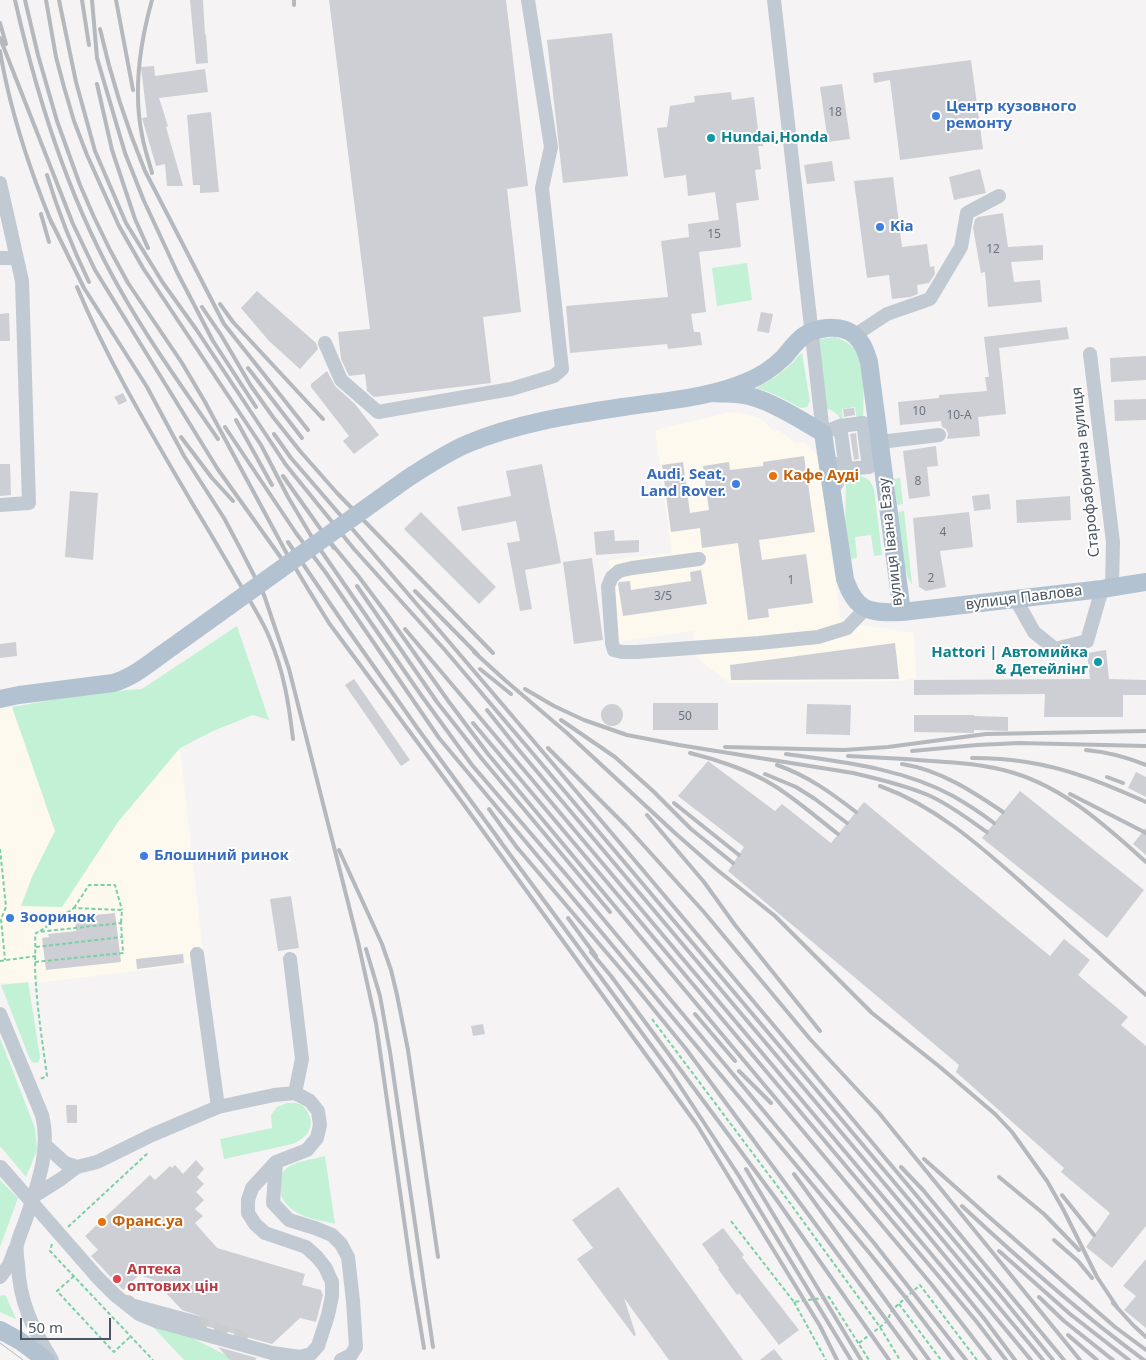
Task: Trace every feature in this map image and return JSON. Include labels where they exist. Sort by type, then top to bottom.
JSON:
[{"type":"main road","points":[[0,699],[124,680],[400,483],[443,456],[467,444],[492,434],[542,421],[713,393],[747,382],[772,368],[799,339],[811,331],[840,328],[848,330],[855,335]]},
{"type":"main road","name":"вулиця Івана Езау","points":[[855,335],[865,349],[869,362],[869,418],[880,442],[902,612],[876,612],[865,608]]},
{"type":"main road","points":[[713,393],[736,394],[760,399],[823,433],[845,579],[849,591],[856,601],[865,608]]},
{"type":"main road","name":"вулиця Павлова","points":[[902,612],[1016,600],[1146,582]]},
{"type":"main road","points":[[0,1330],[20,1341],[46,1360]]},
{"type":"street","points":[[324,343],[341,380],[378,412],[511,389],[554,376],[562,370],[542,188],[551,147],[528,0]]},
{"type":"street","points":[[774,0],[823,433],[869,418],[869,467]]},
{"type":"street","points":[[0,183],[22,281],[29,503],[0,505]]},
{"type":"street","points":[[855,335],[887,314],[930,299],[961,247],[967,213],[998,196]]},
{"type":"street","points":[[0,258],[18,258]]},
{"type":"street","name":"Старофабрична вулиця","points":[[1016,600],[1034,632],[1055,649],[1087,641],[1107,588],[1113,542],[1090,354]]},
{"type":"street","points":[[832,491],[846,469],[840,426]]},
{"type":"street","points":[[880,442],[939,436]]},
{"type":"street","points":[[828,460],[846,469],[869,467],[885,478]]},
{"type":"street","points":[[699,559],[632,568],[618,571],[612,577],[608,586],[614,650],[622,652],[646,651],[818,637],[846,628],[865,608]]},
{"type":"street","points":[[197,954],[218,1107]]},
{"type":"street","points":[[290,959],[302,1059],[296,1093]]},
{"type":"street","points":[[0,1014],[45,1127],[45,1145],[41,1171],[28,1193],[17,1246],[9,1264],[0,1277]]},
{"type":"street","points":[[296,1093],[310,1101],[318,1111],[320,1125],[317,1138],[306,1150],[276,1162],[252,1188],[248,1200],[248,1214],[265,1233],[306,1248],[317,1257],[325,1268],[332,1282],[332,1296],[318,1346],[311,1354],[300,1357],[272,1353],[156,1321],[139,1314],[115,1295],[98,1278],[28,1193],[61,1179],[78,1167],[97,1162],[152,1134],[218,1107],[274,1095],[296,1093]]},
{"type":"street","points":[[45,1145],[65,1163],[78,1167]]},
{"type":"street","points":[[276,1162],[273,1203],[290,1220],[332,1235],[341,1244],[348,1257],[356,1347],[351,1355],[341,1360]]},
{"type":"street","points":[[0,1166],[28,1193],[131,1305],[194,1322]]},
{"type":"street","points":[[17,1246],[19,1280],[26,1311],[33,1328],[52,1360]]},
{"type":"street","points":[[269,1347],[309,1360]]},
{"type":"path","points":[[0,849],[6,907],[1,918],[5,960]]},
{"type":"path","points":[[29,1083],[46,1076],[35,982],[35,962],[36,947],[35,934],[74,908],[89,885],[115,885],[122,910],[123,953],[35,962]]},
{"type":"path","points":[[74,908],[122,910]]},
{"type":"path","points":[[38,932],[121,923]]},
{"type":"path","points":[[36,947],[122,937]]},
{"type":"path","points":[[0,961],[36,956]]},
{"type":"path","points":[[652,1019],[787,1199],[880,1327],[900,1360]]},
{"type":"path","points":[[66,1228],[149,1152],[152,1134]]},
{"type":"path","points":[[731,1221],[794,1302],[826,1360]]},
{"type":"path","points":[[52,1241],[50,1251],[153,1360]]},
{"type":"path","points":[[74,1276],[57,1291],[110,1348],[114,1352],[131,1336]]},
{"type":"path","points":[[859,1343],[887,1321],[892,1310],[920,1285],[977,1360]]},
{"type":"path","points":[[794,1302],[829,1298],[869,1360]]},
{"type":"path","points":[[899,1304],[941,1360]]},
{"type":"shaded area","points":[[731,412],[759,417],[774,431],[780,431],[795,443],[805,442],[818,456],[841,622],[914,633],[916,678],[900,681],[729,683],[697,658],[693,631],[618,642],[609,560],[672,553],[655,430]]},
{"type":"shaded area","name":"Блошиний ринок","points":[[12,707],[55,831],[32,877],[21,906],[62,907],[118,822],[180,748],[204,962],[43,982],[0,983],[0,712]]},
{"type":"green space","points":[[747,263],[752,300],[717,306],[712,268]]},
{"type":"green space","points":[[835,337],[851,345],[861,364],[864,404],[863,420],[857,421],[855,407],[842,409],[843,422],[836,413],[826,408],[819,339]]},
{"type":"green space","points":[[802,353],[810,401],[807,407],[801,408],[774,394],[756,388],[782,372]]},
{"type":"green space","points":[[860,476],[869,480],[874,489],[882,555],[874,556],[871,535],[855,537],[857,558],[849,559],[845,529],[846,485],[848,481]]},
{"type":"green space","points":[[900,478],[903,504],[897,505],[894,479]]},
{"type":"green space","points":[[904,511],[912,584],[905,569],[901,550],[898,512]]},
{"type":"green space","points":[[237,626],[269,720],[253,715],[213,731],[180,748],[118,822],[62,907],[21,906],[32,877],[55,831],[12,707],[97,692],[142,689]]},
{"type":"green space","points":[[28,982],[40,1057],[37,1063],[32,1062],[29,1057],[1,985]]},
{"type":"green space","points":[[0,1038],[35,1128],[37,1150],[26,1177],[0,1146]]},
{"type":"green space","points":[[287,1103],[298,1103],[303,1106],[310,1118],[310,1128],[302,1139],[292,1144],[224,1159],[220,1139],[272,1128],[271,1115],[277,1107]]},
{"type":"green space","points":[[325,1156],[335,1224],[308,1217],[293,1210],[282,1198],[280,1187],[281,1175],[287,1168],[300,1162]]},
{"type":"green space","points":[[0,1180],[18,1198],[0,1247]]},
{"type":"green space","points":[[4,1295],[16,1319],[0,1312],[0,1296]]},
{"type":"green space","points":[[153,1327],[184,1334],[236,1360],[184,1360]]},
{"type":"building","points":[[190,0],[203,0],[208,63],[196,64]]},
{"type":"building","points":[[329,0],[506,0],[528,186],[507,189],[521,312],[483,317],[491,383],[374,397],[367,391],[365,374],[349,376],[341,359],[338,332],[370,329]]},
{"type":"building","points":[[612,33],[628,176],[563,183],[547,40]]},
{"type":"building","name":"Центр кузовного ремонту","points":[[971,60],[983,149],[900,160],[890,80],[874,83],[873,73]]},
{"type":"building","points":[[154,66],[155,76],[205,69],[208,92],[159,98],[183,186],[167,186],[165,164],[156,166],[142,118],[147,117],[141,67]]},
{"type":"building","points":[[842,84],[850,139],[828,142],[820,87]]},
{"type":"building","points":[[731,92],[732,100],[754,97],[758,130],[762,131],[763,146],[758,146],[761,169],[755,170],[759,200],[736,203],[741,247],[699,252],[706,312],[691,314],[694,332],[700,332],[702,345],[668,349],[667,344],[570,353],[566,306],[668,297],[661,241],[689,237],[688,224],[719,220],[715,192],[688,196],[686,175],[664,178],[657,128],[667,127],[670,106],[695,102],[694,96]]},
{"type":"building","points":[[211,112],[219,192],[200,193],[200,185],[193,185],[187,115]]},
{"type":"building","points":[[832,161],[835,181],[807,184],[804,165]]},
{"type":"building","points":[[980,169],[986,193],[954,200],[949,177]]},
{"type":"building","name":"Kia","points":[[893,177],[902,247],[927,244],[930,267],[934,266],[935,274],[929,283],[917,285],[918,294],[892,299],[889,275],[867,278],[854,181]]},
{"type":"building","points":[[1003,213],[1008,247],[1043,245],[1043,260],[1011,262],[1014,282],[1040,280],[1042,302],[988,307],[985,272],[981,273],[973,228],[975,219],[978,217]]},
{"type":"building","points":[[257,291],[316,343],[318,349],[300,369],[269,341],[241,308]]},
{"type":"building","points":[[761,312],[773,314],[769,333],[757,331]]},
{"type":"building","points":[[9,313],[10,341],[0,341],[0,314]]},
{"type":"building","points":[[1067,327],[1069,339],[999,348],[1006,414],[978,417],[980,436],[947,439],[948,434],[946,429],[942,427],[941,421],[900,425],[898,402],[939,398],[939,395],[987,391],[985,377],[989,377],[984,337]]},
{"type":"building","points":[[1146,356],[1146,380],[1111,382],[1110,358]]},
{"type":"building","points":[[327,371],[335,386],[355,404],[379,435],[354,454],[343,441],[349,436],[311,387],[311,384]]},
{"type":"building","points":[[123,393],[127,401],[119,405],[114,397]]},
{"type":"building","points":[[1146,399],[1146,420],[1115,421],[1114,400]]},
{"type":"building","points":[[854,408],[855,415],[844,417],[843,409]]},
{"type":"building","points":[[856,433],[859,459],[854,460],[850,434]]},
{"type":"building","points":[[936,446],[938,466],[927,467],[930,496],[909,499],[903,451]]},
{"type":"building","points":[[804,456],[815,532],[759,540],[762,560],[806,554],[813,603],[768,609],[769,617],[748,620],[738,543],[702,548],[700,528],[671,532],[662,465],[683,462],[690,513],[709,510],[703,466],[729,462],[730,470],[763,466],[763,462]]},
{"type":"building","points":[[0,464],[10,464],[11,495],[0,496]]},
{"type":"building","points":[[542,464],[561,563],[525,570],[532,609],[520,611],[507,543],[520,541],[516,521],[462,531],[457,507],[511,496],[506,471]]},
{"type":"building","points":[[70,491],[98,493],[93,560],[65,557]]},
{"type":"building","points":[[989,494],[991,509],[974,511],[972,496]]},
{"type":"building","points":[[1070,496],[1071,520],[1017,523],[1016,500]]},
{"type":"building","points":[[421,512],[496,587],[479,604],[404,529]]},
{"type":"building","points":[[969,512],[973,547],[940,551],[946,587],[926,591],[919,587],[913,518]]},
{"type":"building","points":[[614,530],[615,541],[639,540],[639,552],[596,555],[594,532]]},
{"type":"building","points":[[592,558],[603,640],[574,644],[563,562]]},
{"type":"building","points":[[701,570],[707,604],[623,616],[619,582],[630,581],[631,590],[691,581],[690,572]]},
{"type":"building","points":[[16,642],[17,656],[0,658],[0,644]]},
{"type":"building","points":[[895,643],[899,679],[731,680],[730,665]]},
{"type":"building","points":[[1106,650],[1109,679],[1146,680],[1146,695],[1123,695],[1123,717],[1044,717],[1045,694],[914,695],[914,680],[1090,679],[1087,653]]},
{"type":"building","points":[[354,679],[410,760],[401,766],[345,685]]},
{"type":"building","points":[[653,703],[718,703],[718,730],[653,730]]},
{"type":"building","points":[[612,704],[620,707],[623,715],[620,723],[612,726],[604,723],[601,715],[604,707]]},
{"type":"building","points":[[807,704],[851,705],[850,735],[806,734]]},
{"type":"building","points":[[914,715],[1008,717],[1008,731],[974,730],[974,733],[914,732]]},
{"type":"building","points":[[708,761],[775,811],[782,804],[831,843],[864,802],[1050,956],[1064,939],[1090,960],[1078,975],[1128,1017],[1121,1025],[1146,1046],[1146,1226],[1112,1268],[1086,1247],[1110,1213],[1061,1172],[1064,1168],[956,1072],[959,1065],[728,871],[744,847],[678,796]]},
{"type":"building","points":[[1136,772],[1146,777],[1146,797],[1128,788]]},
{"type":"building","points":[[1020,791],[1144,890],[1107,938],[982,838]]},
{"type":"building","points":[[1146,828],[1146,855],[1133,844]]},
{"type":"building","points":[[291,896],[299,948],[278,951],[270,899]]},
{"type":"building","points":[[115,913],[121,962],[46,970],[42,938],[49,937],[48,934],[76,931],[75,917]]},
{"type":"building","points":[[183,954],[184,963],[137,969],[136,959]]},
{"type":"building","points":[[483,1024],[485,1034],[473,1036],[471,1026]]},
{"type":"building","points":[[66,1105],[77,1105],[77,1123],[67,1123]]},
{"type":"building","points":[[196,1160],[204,1169],[197,1177],[204,1184],[196,1192],[204,1200],[195,1209],[203,1216],[195,1223],[217,1248],[305,1274],[302,1285],[321,1290],[323,1295],[316,1322],[300,1318],[272,1344],[202,1325],[200,1316],[182,1310],[154,1280],[139,1275],[123,1290],[91,1256],[98,1250],[85,1236],[150,1175],[155,1180],[170,1166],[172,1168],[175,1165],[183,1174]]},
{"type":"building","points":[[618,1187],[743,1360],[669,1360],[624,1298],[636,1335],[634,1336],[577,1259],[593,1248],[572,1220]]},
{"type":"building","points":[[723,1228],[744,1255],[742,1257],[799,1330],[779,1345],[739,1293],[737,1295],[702,1244]]},
{"type":"building","points":[[1146,1259],[1146,1328],[1124,1310],[1136,1296],[1123,1286]]},
{"type":"building","points":[[218,1347],[257,1358],[255,1360],[230,1360]]},
{"type":"building","points":[[774,1349],[783,1360],[760,1360]]},
{"type":"tunnel","points":[[194,1322],[247,1340]]},
{"type":"tram line","points":[[0,1343],[23,1360]]},
{"type":"railway","points":[[15,0],[45,114],[71,188],[103,259],[145,331],[218,439]]},
{"type":"railway","points":[[25,0],[57,121],[80,185],[94,217],[128,283],[182,363],[205,402],[287,554],[329,623],[697,1125],[820,1326],[837,1360]]},
{"type":"railway","points":[[46,0],[56,57],[74,121],[119,226],[143,268],[261,445],[288,497],[313,539],[472,765],[569,878],[874,1243],[966,1360]]},
{"type":"railway","points":[[59,0],[76,82],[95,151],[126,223],[163,283],[196,329],[286,465],[354,549],[444,649],[529,749],[1043,1360]]},
{"type":"railway","points":[[82,0],[89,45]]},
{"type":"railway","points":[[92,0],[97,58],[125,153],[144,201],[177,272],[213,341],[256,407]]},
{"type":"railway","points":[[116,0],[133,90]]},
{"type":"railway","points":[[152,0],[141,50],[138,101],[144,145],[152,173]]},
{"type":"railway","points":[[294,0],[294,5]]},
{"type":"railway","points":[[0,23],[6,44]]},
{"type":"railway","points":[[100,29],[120,101],[145,171],[224,324],[308,430]]},
{"type":"railway","points":[[0,38],[73,224],[95,270],[217,468],[289,569]]},
{"type":"railway","points":[[0,51],[21,139],[52,224]]},
{"type":"railway","points":[[97,84],[112,150],[135,219],[148,248]]},
{"type":"railway","points":[[47,175],[66,229],[89,282]]},
{"type":"railway","points":[[41,214],[49,242]]},
{"type":"railway","points":[[49,217],[84,288],[147,387],[184,456],[224,518],[240,548],[264,595],[289,669],[358,942],[376,1023],[424,1348]]},
{"type":"railway","points":[[77,287],[103,344],[132,399],[267,632],[282,676],[288,701],[293,739]]},
{"type":"railway","points":[[220,304],[233,322],[323,419]]},
{"type":"railway","points":[[202,307],[251,386],[300,451],[337,493],[493,653]]},
{"type":"railway","points":[[248,368],[302,438]]},
{"type":"railway","points":[[236,420],[272,485]]},
{"type":"railway","points":[[225,427],[296,533],[326,573],[439,738],[867,1250],[953,1360]]},
{"type":"railway","points":[[274,434],[291,458],[647,875],[1053,1360]]},
{"type":"railway","points":[[181,437],[212,478],[233,501]]},
{"type":"railway","points":[[283,476],[334,548]]},
{"type":"railway","points":[[288,542],[418,729],[501,842]]},
{"type":"railway","points":[[331,543],[386,613],[488,754],[932,1285],[990,1360]]},
{"type":"railway","points":[[357,586],[437,702],[482,759],[610,912]]},
{"type":"railway","points":[[415,591],[478,655]]},
{"type":"railway","points":[[405,629],[948,1274],[1015,1360]]},
{"type":"railway","points":[[474,652],[567,733],[716,869],[775,916],[872,1013],[995,1114],[1012,1132],[1047,1181],[1097,1277],[1117,1307]]},
{"type":"railway","points":[[480,669],[511,694]]},
{"type":"railway","points":[[525,689],[554,706],[584,720],[627,735],[853,773],[901,785],[943,803],[987,832]]},
{"type":"railway","points":[[487,710],[1031,1360]]},
{"type":"railway","points":[[561,720],[615,757],[691,829],[733,863]]},
{"type":"railway","points":[[473,723],[941,1279],[1006,1360]]},
{"type":"railway","points":[[725,747],[844,750],[888,747],[986,734],[1146,731]]},
{"type":"railway","points":[[912,751],[1019,743],[1146,746]]},
{"type":"railway","points":[[548,748],[627,827],[703,911],[810,1039],[879,1113],[1080,1360]]},
{"type":"railway","points":[[1086,750],[1117,755],[1146,765]]},
{"type":"railway","points":[[690,753],[733,766],[764,780],[790,796],[838,834]]},
{"type":"railway","points":[[786,754],[871,768],[913,779],[953,796],[994,823]]},
{"type":"railway","points":[[848,756],[960,763],[1001,769],[1014,773],[1051,789],[1085,810],[1146,862]]},
{"type":"railway","points":[[972,758],[1012,760],[1057,768],[1102,783],[1146,802]]},
{"type":"railway","points":[[902,764],[929,771],[955,782],[1003,812]]},
{"type":"railway","points":[[777,765],[799,774],[818,785],[856,812]]},
{"type":"railway","points":[[765,774],[796,787],[847,823]]},
{"type":"railway","points":[[1107,777],[1123,783]]},
{"type":"railway","points":[[880,786],[919,804],[972,840],[1146,995]]},
{"type":"railway","points":[[1070,794],[1146,833]]},
{"type":"railway","points":[[674,803],[739,855]]},
{"type":"railway","points":[[489,809],[518,849]]},
{"type":"railway","points":[[647,815],[704,882],[735,925],[820,1031]]},
{"type":"railway","points":[[497,837],[670,1071],[739,1176],[851,1360]]},
{"type":"railway","points":[[515,845],[686,1049],[916,1360]]},
{"type":"railway","points":[[339,850],[382,944],[391,970],[408,1050],[438,1257]]},
{"type":"railway","points":[[568,918],[596,956]]},
{"type":"railway","points":[[366,949],[380,996],[390,1052],[433,1347]]},
{"type":"railway","points":[[591,952],[611,976],[776,1199],[889,1360]]},
{"type":"railway","points":[[695,1014],[735,1061]]},
{"type":"railway","points":[[739,1071],[771,1103]]},
{"type":"railway","points":[[924,1159],[1115,1327],[1146,1350]]},
{"type":"railway","points":[[901,1167],[923,1190],[1064,1360]]},
{"type":"railway","points":[[746,1169],[861,1360]]},
{"type":"railway","points":[[794,1174],[929,1360]]},
{"type":"railway","points":[[999,1177],[1044,1214],[1079,1250]]},
{"type":"railway","points":[[1062,1195],[1094,1235]]},
{"type":"railway","points":[[962,1206],[1051,1286],[1144,1360]]},
{"type":"railway","points":[[1054,1240],[1078,1261],[1092,1278]]},
{"type":"railway","points":[[999,1251],[1070,1314],[1129,1360]]},
{"type":"railway","points":[[1039,1297],[1064,1321],[1113,1360]]},
{"type":"railway","points":[[1113,1303],[1146,1337]]},
{"type":"railway","points":[[1068,1335],[1097,1360]]},
{"type":"place","name":"Центр кузовного ремонту","points":[[936,116]]},
{"type":"place","name":"Hundai,Honda","points":[[711,138]]},
{"type":"place","name":"Kia","points":[[880,227]]},
{"type":"place","name":"Кафе Ауді","points":[[773,476]]},
{"type":"place","name":"Audi, Seat, Land Rover.","points":[[736,484]]},
{"type":"place","name":"Hattori | Автомийка & Детейлінг","points":[[1098,662]]},
{"type":"place","name":"Блошиний ринок","points":[[144,856]]},
{"type":"place","name":"Зооринок","points":[[10,918]]},
{"type":"place","name":"Франс.уа","points":[[102,1222]]},
{"type":"place","name":"Аптека оптових цін","points":[[117,1279]]}]
